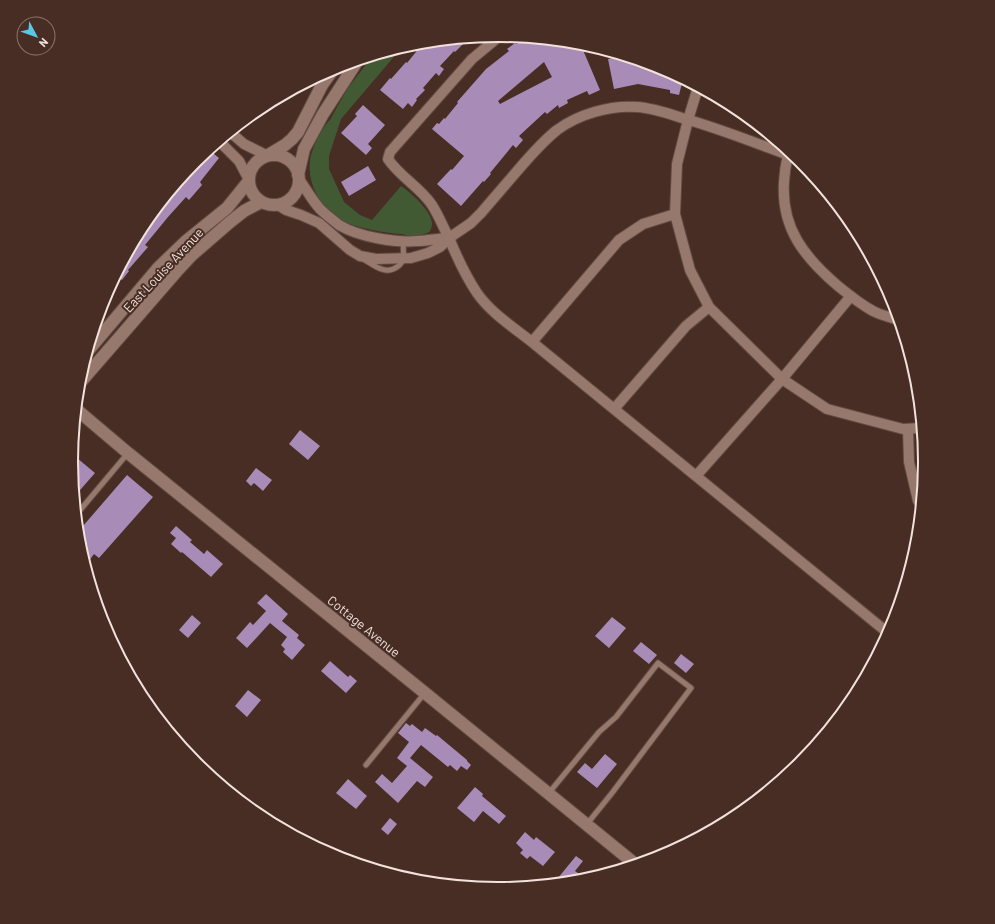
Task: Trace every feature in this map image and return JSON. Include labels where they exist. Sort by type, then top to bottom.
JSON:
[{"type":"street","points":[[492,42],[472,59],[458,74],[390,152],[388,159],[396,170],[425,195],[432,204],[471,284],[478,294],[496,313],[883,629]]},
{"type":"street","points":[[223,145],[239,160],[248,180],[250,190],[255,197],[269,205],[278,205],[284,202],[295,193],[298,186],[304,148],[323,114],[353,68]]},
{"type":"street","name":"East Louise Avenue","points":[[95,342],[158,268],[185,242],[227,208],[248,180],[250,171],[254,164],[259,159],[285,145],[292,139],[298,132],[327,79]]},
{"type":"street","points":[[696,92],[677,164],[675,214],[690,270],[709,307],[782,379],[827,409],[903,430],[916,428]]},
{"type":"street","points":[[278,205],[286,210],[319,223],[350,250],[360,256],[376,259],[404,258],[419,256],[440,247],[448,238],[471,223],[481,214],[536,149],[558,129],[594,112],[610,108],[623,107],[652,109],[779,150]]},
{"type":"street","points":[[234,135],[244,144],[268,155],[277,154],[290,160],[319,208],[340,225],[354,231],[390,240],[417,241],[435,238],[448,238]]},
{"type":"street","points":[[788,159],[783,194],[792,232],[800,246],[830,279],[857,302],[874,312],[892,318]]},
{"type":"street","name":"East Louise Avenue","points":[[87,374],[192,255],[244,211],[262,202]]},
{"type":"street","points":[[532,342],[619,240],[643,224],[675,214]]},
{"type":"street","points":[[696,476],[782,379],[851,296]]},
{"type":"street","points":[[614,408],[686,326],[709,307]]},
{"type":"street","name":"Cottage Avenue","points":[[80,413],[128,454],[631,861]]},
{"type":"street","points":[[908,429],[909,462],[916,494]]},
{"type":"lane","points":[[403,241],[404,258]]},
{"type":"lane","points":[[80,510],[128,454]]},
{"type":"lane","points":[[548,794],[599,732],[616,717],[658,662],[691,688],[586,825]]},
{"type":"lane","points":[[366,765],[425,693]]},
{"type":"green space","points":[[396,54],[341,119],[329,156],[329,169],[344,202],[360,215],[372,220],[401,186],[406,189],[428,212],[432,225],[429,232],[409,236],[356,226],[335,216],[322,203],[317,195],[311,178],[311,156],[317,138],[330,120],[351,84],[368,62]]},
{"type":"building","points":[[515,43],[552,46],[583,51],[600,90],[589,95],[587,91],[567,100],[568,103],[559,108],[558,105],[547,114],[545,112],[519,136],[523,140],[516,148],[513,145],[490,173],[491,174],[461,206],[437,184],[464,156],[432,129],[437,123],[439,124],[444,118],[445,119],[458,103],[457,102],[486,69],[509,51],[507,49]],"holes":[[[544,62],[552,77],[500,104],[498,101]]]},
{"type":"building","points":[[463,44],[440,66],[444,69],[439,76],[436,73],[423,88],[425,90],[416,99],[417,100],[412,107],[408,103],[403,109],[380,90],[406,62],[407,63],[418,50]]},
{"type":"building","points":[[613,58],[633,64],[682,84],[679,95],[670,93],[670,90],[638,84],[614,89],[608,59]]},
{"type":"building","points":[[363,105],[385,125],[368,144],[372,148],[366,155],[341,133],[357,116],[355,114]]},
{"type":"building","points":[[213,153],[219,158],[200,182],[202,185],[189,200],[186,197],[168,217],[145,245],[148,247],[128,270],[129,271],[122,280],[120,278],[134,252],[164,206],[182,185]]},
{"type":"building","points":[[368,166],[376,180],[349,196],[341,182]]},
{"type":"building","points":[[300,430],[320,446],[308,460],[289,444]]},
{"type":"building","points":[[78,459],[95,473],[78,492]]},
{"type":"building","points":[[256,468],[272,480],[263,491],[254,483],[251,486],[246,481]]},
{"type":"building","points":[[127,475],[153,497],[99,558],[94,554],[90,560],[83,526]]},
{"type":"building","points":[[176,526],[192,540],[190,542],[204,554],[207,550],[223,564],[211,577],[171,544],[176,538],[170,533]]},
{"type":"building","points":[[266,594],[288,614],[282,621],[299,635],[297,638],[305,645],[292,660],[283,652],[285,649],[281,645],[287,637],[270,623],[247,648],[236,638],[250,622],[253,625],[266,611],[257,603]]},
{"type":"building","points":[[192,615],[201,623],[188,638],[179,630]]},
{"type":"building","points":[[612,617],[626,628],[609,648],[595,636]]},
{"type":"building","points":[[641,642],[657,655],[649,664],[633,651]]},
{"type":"building","points":[[681,654],[694,664],[686,673],[674,663]]},
{"type":"building","points":[[330,661],[348,677],[350,675],[357,681],[346,693],[321,671]]},
{"type":"building","points":[[248,690],[261,700],[247,717],[235,706]]},
{"type":"building","points":[[406,723],[410,726],[412,724],[422,732],[425,728],[436,736],[437,735],[471,765],[467,770],[461,766],[457,771],[450,765],[448,767],[421,745],[410,758],[433,777],[425,787],[417,781],[398,803],[375,782],[382,774],[392,783],[407,766],[397,758],[409,742],[398,733]]},
{"type":"building","points":[[605,754],[617,764],[597,788],[577,772],[585,763],[592,769]]},
{"type":"building","points":[[348,779],[367,796],[356,809],[336,793]]},
{"type":"building","points":[[475,787],[483,794],[482,796],[506,816],[499,824],[483,811],[474,822],[457,808]]},
{"type":"building","points":[[390,818],[397,824],[388,835],[381,829]]},
{"type":"building","points":[[525,832],[534,840],[536,837],[555,852],[543,866],[530,856],[527,859],[520,853],[523,850],[516,843]]},
{"type":"building","points":[[576,856],[583,861],[575,871],[579,874],[559,877]]}]
